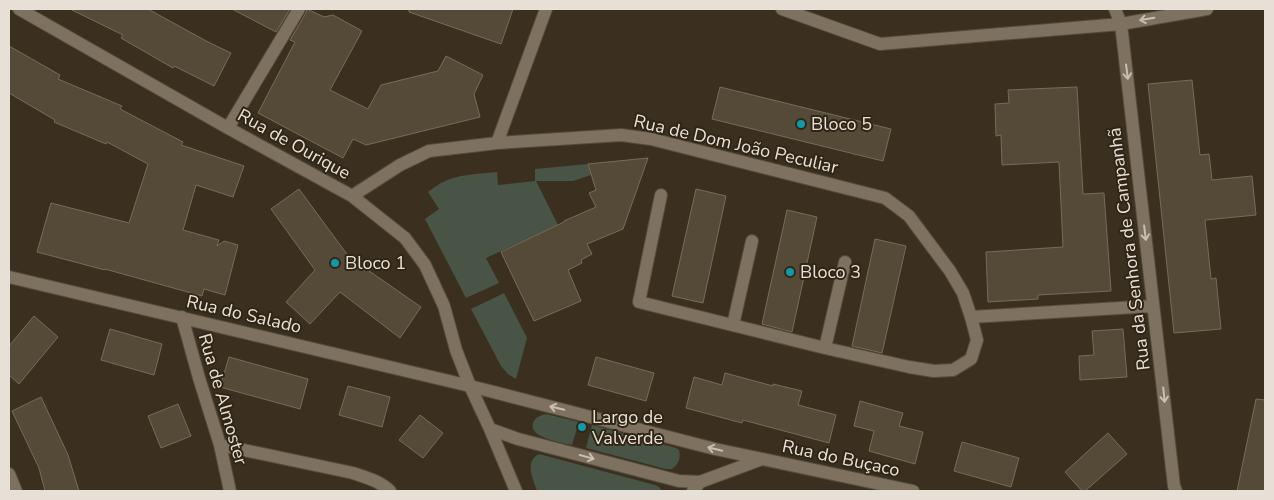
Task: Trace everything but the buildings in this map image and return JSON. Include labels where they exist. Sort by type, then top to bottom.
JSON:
[{"type":"street","name":"Rua de Ourique","points":[[19,9],[352,196],[404,238],[425,265],[444,306],[456,350],[470,386]]},
{"type":"street","points":[[228,128],[299,9]]},
{"type":"street","points":[[497,142],[546,9]]},
{"type":"street","points":[[782,9],[880,44],[1121,24],[1207,9]]},
{"type":"street","name":"Rua da Senhora de Campanhã","points":[[1115,9],[1121,24],[1173,490]]},
{"type":"street","name":"Rua de Dom João Peculiar","points":[[352,196],[400,165],[429,151],[497,142],[621,135],[651,139],[885,198],[909,216],[950,271],[963,293],[977,340],[971,359],[953,370],[934,371],[909,367],[639,302],[661,194]]},
{"type":"street","points":[[733,325],[752,241]]},
{"type":"street","points":[[824,348],[845,262]]},
{"type":"street","name":"Rua do Salado","points":[[9,277],[470,386]]},
{"type":"street","points":[[971,317],[1153,306]]},
{"type":"street","name":"Rua de Almoster","points":[[182,317],[220,445],[230,491]]},
{"type":"street","points":[[470,386],[516,491]]},
{"type":"street","points":[[470,386],[715,449],[762,459]]},
{"type":"street","points":[[490,429],[518,439],[670,478],[697,487],[762,459]]},
{"type":"street","points":[[220,445],[353,473],[372,479],[384,485],[390,491]]},
{"type":"street","name":"Rua do Buçaco","points":[[762,459],[887,488],[913,491]]},
{"type":"street","points":[[9,474],[16,491]]},
{"type":"green space","points":[[588,164],[591,175],[573,181],[536,181],[558,225],[486,258],[499,283],[466,298],[425,219],[439,209],[428,192],[441,183],[461,176],[497,172],[498,185],[535,181],[535,169]]},
{"type":"green space","points":[[504,293],[527,338],[516,379],[501,366],[471,309]]},
{"type":"green space","points":[[546,414],[579,422],[572,445],[541,436],[536,432],[533,428],[535,419]]},
{"type":"green space","points":[[592,425],[676,448],[679,450],[679,461],[672,469],[666,469],[586,448]]},
{"type":"green space","points":[[539,454],[655,485],[662,491],[537,491],[531,466],[534,457]]},
{"type":"place","name":"Bloco 5","points":[[801,124]]},
{"type":"place","name":"Bloco 1","points":[[335,263]]},
{"type":"place","name":"Bloco 3","points":[[790,272]]},
{"type":"place","name":"Largo de Valverde","points":[[582,427]]}]
